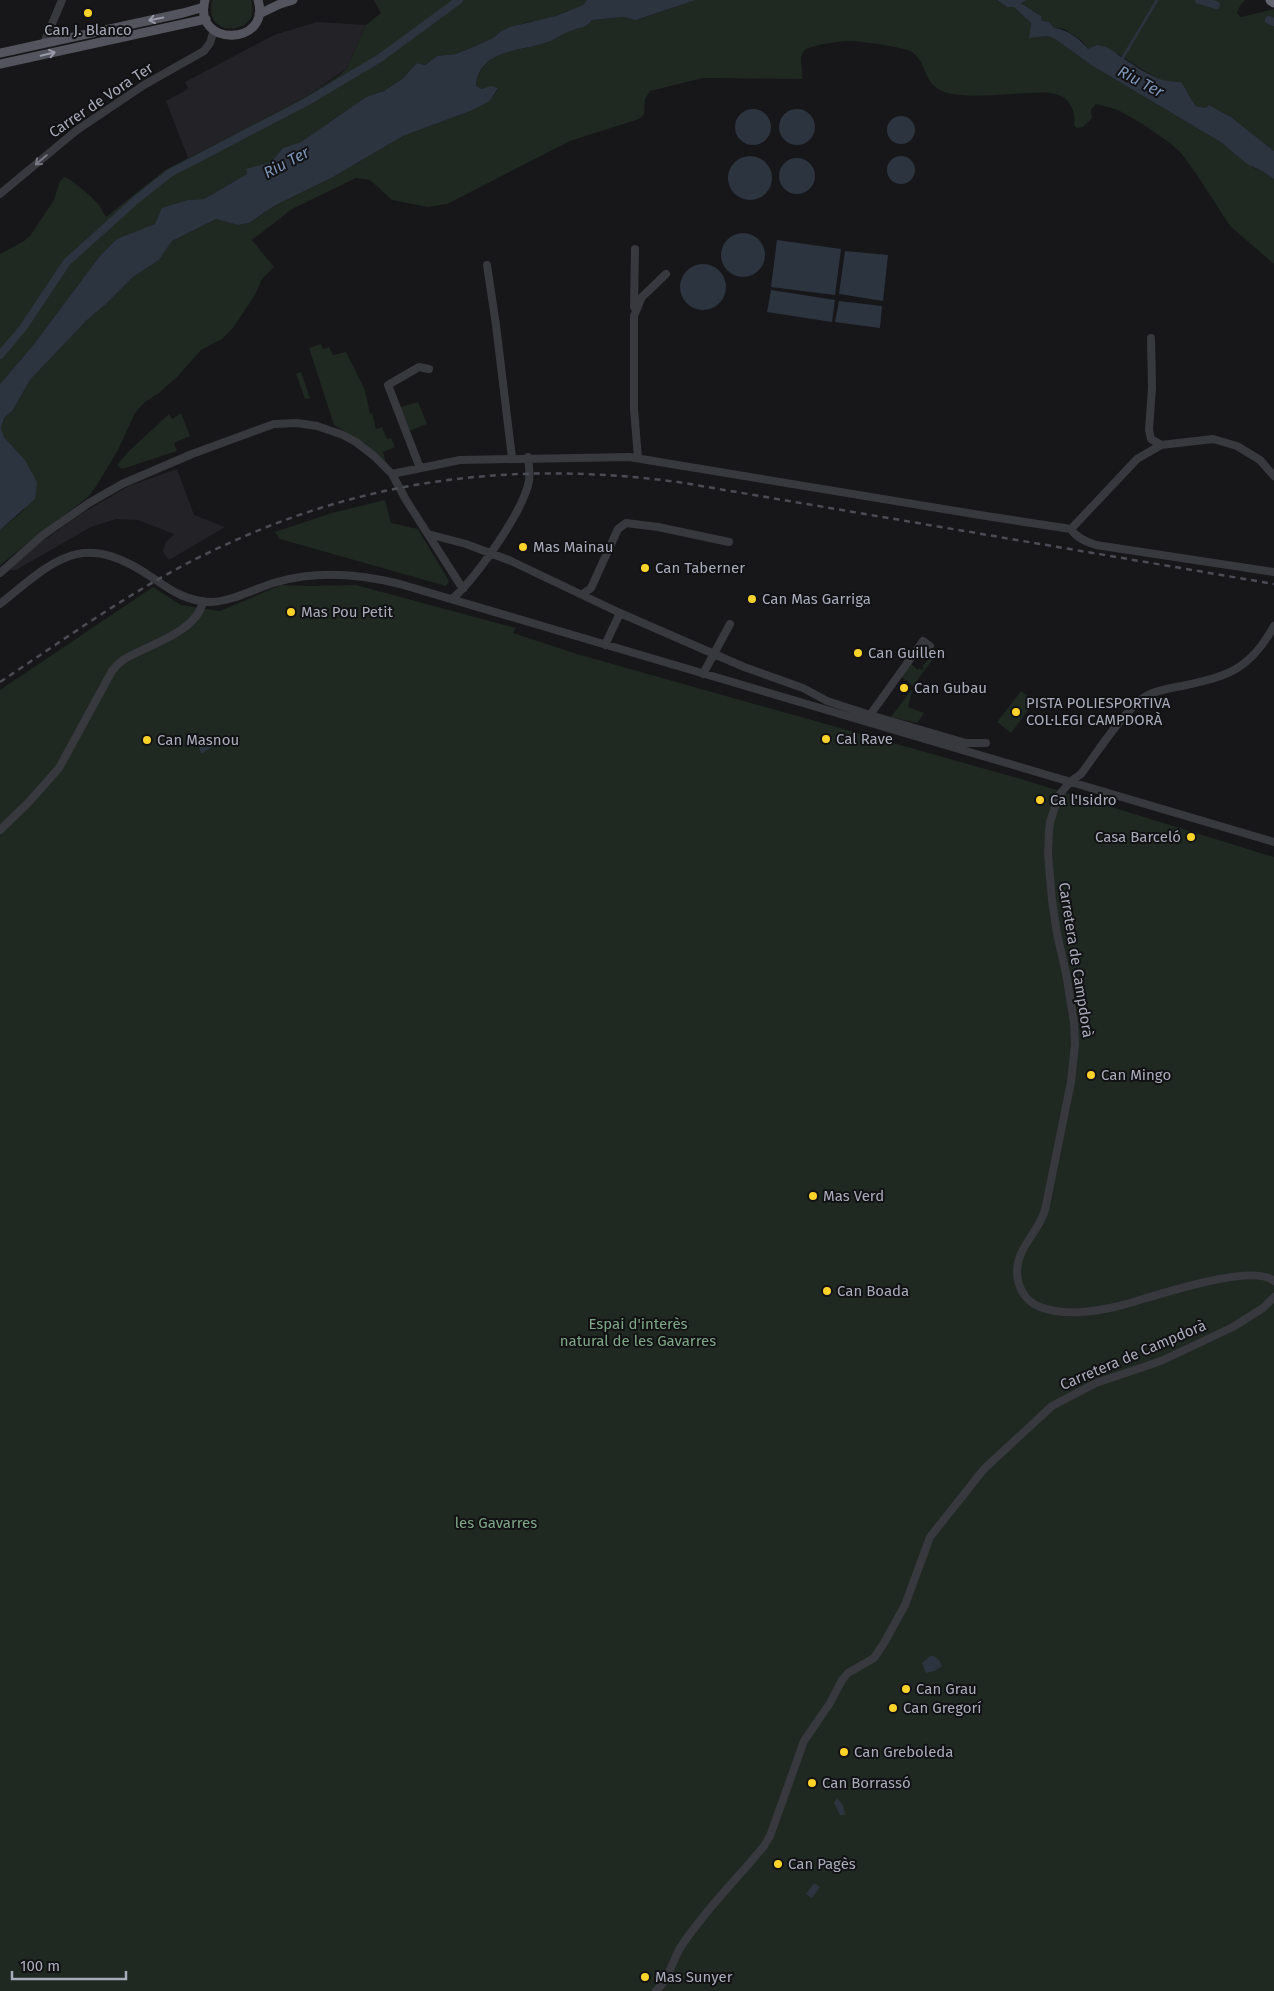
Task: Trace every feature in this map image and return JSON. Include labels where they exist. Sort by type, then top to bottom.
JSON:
[{"type":"main road","points":[[0,53],[183,13],[204,3],[206,19],[214,30],[228,36],[239,35],[254,26],[259,14],[258,0]]},
{"type":"main road","points":[[259,14],[293,0]]},
{"type":"main road","points":[[0,64],[206,19]]},
{"type":"street","points":[[44,43],[62,0]]},
{"type":"street","name":"Carrer de Vora Ter","points":[[1,191],[77,130],[144,85],[204,52],[210,43],[214,30]]},
{"type":"street","points":[[635,249],[634,409],[638,458]]},
{"type":"street","points":[[487,265],[512,458]]},
{"type":"street","points":[[634,316],[636,306],[642,297],[666,274]]},
{"type":"street","points":[[1151,338],[1152,388],[1149,430],[1151,439],[1162,445]]},
{"type":"street","points":[[420,468],[388,385],[419,366],[429,369]]},
{"type":"street","points":[[0,573],[43,535],[89,503],[122,484],[192,454],[277,424],[308,425],[343,435],[363,446],[392,474],[406,500],[464,589]]},
{"type":"street","points":[[1071,529],[1136,458],[1162,445],[1213,439],[1237,446],[1260,460],[1274,476]]},
{"type":"street","points":[[452,600],[464,589],[509,523],[529,481],[528,457]]},
{"type":"street","points":[[392,474],[460,460],[528,457],[638,458],[1071,529],[1086,541],[1096,545],[1274,572]]},
{"type":"street","points":[[583,594],[591,588],[618,529],[626,523],[658,527],[729,542]]},
{"type":"street","points":[[428,534],[466,544],[490,553],[583,594],[620,613],[713,653],[803,688],[827,701],[870,716],[966,743],[986,743]]},
{"type":"street","points":[[0,604],[47,566],[73,555],[86,553],[107,554],[120,558],[179,594],[203,601],[226,600],[292,578],[337,574],[382,580],[1274,842]]},
{"type":"street","points":[[0,830],[28,804],[59,768],[112,671],[121,661],[172,635],[192,622],[201,611],[203,601]]},
{"type":"street","points":[[605,645],[620,613]]},
{"type":"street","points":[[703,674],[730,624]]},
{"type":"street","name":"Carretera de Campdorà","points":[[1274,626],[1265,643],[1253,658],[1239,669],[1220,677],[1148,695],[1135,706],[1081,774],[1070,782],[1059,795],[1050,822],[1048,854],[1054,919],[1074,1022],[1074,1062],[1045,1210],[1040,1224],[1020,1255],[1017,1269],[1019,1285],[1026,1298],[1032,1304],[1051,1310],[1070,1312],[1116,1306],[1236,1276],[1267,1276],[1274,1281]]},
{"type":"street","points":[[870,716],[923,641],[930,646]]},
{"type":"street","name":"Carretera de Campdorà","points":[[656,1991],[667,1978],[681,1947],[700,1921],[764,1846],[770,1836],[804,1741],[830,1703],[842,1680],[848,1673],[874,1658],[884,1643],[906,1605],[933,1532],[984,1469],[1052,1406],[1096,1383],[1161,1361],[1233,1327],[1263,1308],[1274,1296]]},
{"type":"shaded area","points":[[317,22],[366,25],[347,68],[309,95],[188,158],[166,101],[188,89],[185,82],[274,35]]},
{"type":"shaded area","points":[[177,469],[194,515],[225,527],[169,560],[163,552],[165,543],[174,534],[138,520],[116,519],[91,527],[16,570],[8,570],[37,545],[81,514],[129,486]]},
{"type":"green space","points":[[212,0],[251,0],[253,12],[249,21],[242,26],[233,28],[223,27],[216,22],[211,13]]},
{"type":"green space","points":[[374,0],[587,0],[583,5],[556,16],[528,22],[500,32],[493,38],[456,54],[437,56],[425,65],[417,63],[402,79],[384,91],[366,97],[301,142],[283,148],[271,162],[246,170],[247,174],[204,199],[188,200],[155,224],[99,257],[34,344],[0,384],[0,254],[30,236],[54,200],[59,183],[64,177],[90,196],[100,206],[106,217],[165,170],[309,95],[338,76],[347,68],[366,25],[381,13]]},
{"type":"green space","points":[[696,0],[997,0],[1007,7],[1014,7],[1031,23],[1030,38],[1049,36],[1058,41],[1091,65],[1222,143],[1254,168],[1274,179],[1274,264],[1230,226],[1181,153],[1141,123],[1118,110],[1096,104],[1091,110],[1092,118],[1083,127],[1077,128],[1074,126],[1072,107],[1063,97],[1055,94],[980,96],[952,94],[942,91],[930,82],[918,58],[908,50],[880,44],[851,41],[818,45],[805,50],[801,57],[802,79],[703,78],[650,91],[645,99],[644,114],[639,119],[570,141],[447,204],[428,207],[392,200],[370,180],[356,178],[292,209],[252,240],[274,267],[262,279],[255,295],[233,328],[222,339],[201,350],[178,376],[159,393],[145,402],[135,413],[118,450],[88,497],[0,565],[0,530],[24,510],[25,460],[4,437],[1,428],[4,418],[13,410],[30,380],[87,320],[133,277],[159,260],[172,241],[216,219],[238,225],[249,223],[274,206],[333,177],[403,136],[473,110],[490,101],[498,89],[482,89],[476,86],[479,74],[484,66],[501,54],[549,42],[569,31],[586,26],[592,20],[623,17],[637,20]]},
{"type":"green space","points":[[1027,0],[1245,0],[1237,13],[1241,17],[1274,9],[1274,151],[1231,117],[1209,105],[1205,108],[1196,106],[1181,82],[1165,82],[1118,54],[1088,49],[1081,40],[1064,29],[1054,28],[1042,21],[1041,16],[1020,2]]},
{"type":"green space","points":[[321,344],[323,349],[329,347],[333,355],[346,352],[365,390],[370,414],[372,413],[376,429],[382,427],[387,439],[391,438],[395,447],[383,452],[386,463],[366,444],[334,425],[309,348]]},
{"type":"green space","points":[[301,372],[310,398],[305,399],[296,374]]},
{"type":"green space","points":[[418,402],[427,424],[409,431],[400,407]]},
{"type":"green space","points":[[181,413],[190,436],[174,443],[177,451],[122,469],[117,465],[128,452],[169,414],[172,419]]},
{"type":"green space","points":[[385,500],[391,523],[418,529],[449,581],[446,586],[280,539],[275,532],[332,513]]},
{"type":"green space","name":"Espai d'interès natural de les Gavarres","points":[[281,585],[356,585],[516,628],[513,633],[577,654],[1021,779],[1274,857],[1274,1991],[0,1991],[0,690],[153,587],[181,605],[220,611]]},
{"type":"green space","points":[[930,657],[933,659],[913,686],[900,676],[909,662],[918,670],[919,668],[922,670],[924,668],[922,667]]},
{"type":"green space","points":[[911,690],[908,707],[924,713],[917,723],[891,717]]},
{"type":"green space","name":"PISTA POLIESPORTIVA COL·LEGI CAMPDORÀ","points":[[1021,691],[1035,701],[1011,733],[997,722]]},
{"type":"water","name":"Riu Ter","points":[[587,0],[696,0],[636,20],[623,17],[592,20],[586,26],[569,31],[549,42],[502,54],[492,59],[478,74],[476,86],[482,89],[491,86],[498,88],[490,101],[473,110],[403,136],[333,177],[274,206],[249,223],[238,225],[216,219],[172,241],[159,260],[133,277],[87,320],[30,380],[13,410],[4,418],[1,428],[4,437],[25,460],[37,482],[35,499],[0,530],[0,384],[34,344],[99,257],[117,239],[155,224],[162,208],[188,200],[204,199],[247,174],[246,169],[271,162],[283,148],[301,142],[366,97],[384,91],[402,79],[417,63],[425,65],[437,56],[456,54],[493,38],[510,27],[556,16],[583,5]]},
{"type":"water","name":"Riu Ter","points":[[997,0],[1027,0],[1021,3],[1041,16],[1042,21],[1049,22],[1054,28],[1073,35],[1088,49],[1097,45],[1106,47],[1151,75],[1171,82],[1181,82],[1196,106],[1205,108],[1209,105],[1231,117],[1274,151],[1274,179],[1247,164],[1222,143],[1091,65],[1058,41],[1049,36],[1029,38],[1031,23],[1014,7],[1007,7]]},
{"type":"water","points":[[753,109],[760,110],[766,114],[770,120],[770,134],[766,140],[760,144],[753,145],[746,144],[740,140],[736,134],[735,127],[736,120],[740,114],[746,110]]},
{"type":"water","points":[[797,109],[804,110],[810,114],[814,120],[814,134],[810,140],[804,144],[797,145],[790,144],[784,140],[780,134],[779,127],[780,120],[784,114],[790,110]]},
{"type":"water","points":[[901,116],[911,120],[915,130],[911,140],[901,144],[891,140],[887,130],[891,120]]},
{"type":"water","points":[[754,156],[766,162],[771,169],[771,187],[766,194],[759,199],[746,200],[738,197],[731,190],[728,174],[731,166],[738,159]]},
{"type":"water","points":[[901,156],[911,160],[915,170],[911,180],[901,184],[891,180],[887,170],[891,160]]},
{"type":"water","points":[[797,158],[810,163],[815,176],[810,189],[797,194],[784,189],[779,176],[784,163]]},
{"type":"water","points":[[747,233],[759,239],[764,246],[764,264],[759,271],[752,276],[739,277],[731,274],[724,267],[721,251],[724,243],[731,236]]},
{"type":"water","points":[[777,240],[841,249],[835,295],[771,287]]},
{"type":"water","points":[[845,251],[888,255],[883,301],[839,294]]},
{"type":"water","points":[[703,264],[716,268],[722,274],[726,287],[722,300],[716,306],[703,310],[690,306],[684,300],[680,287],[684,274],[690,268]]},
{"type":"water","points":[[771,290],[835,300],[832,322],[767,312]]},
{"type":"water","points":[[839,301],[882,306],[880,328],[835,322]]},
{"type":"water","points":[[212,739],[216,744],[201,753],[199,748]]},
{"type":"water","points":[[930,1656],[934,1656],[939,1660],[942,1666],[935,1671],[926,1673],[922,1663]]},
{"type":"water","points":[[837,1798],[843,1805],[845,1815],[840,1815],[834,1803]]},
{"type":"water","points":[[814,1883],[820,1887],[812,1898],[806,1894]]},
{"type":"waterway","points":[[0,355],[23,328],[67,262],[137,199],[170,173],[308,101],[380,58],[459,0]]},
{"type":"waterway","name":"Riu Ter","points":[[1122,59],[1157,0]]},
{"type":"waterway","points":[[1199,0],[1216,5]]},
{"type":"waterway","points":[[1269,20],[1274,22]]},
{"type":"railway","points":[[0,682],[154,582],[208,553],[265,528],[322,508],[379,492],[437,482],[496,475],[556,473],[678,482],[1274,584]]},
{"type":"place","name":"Can J. Blanco","points":[[88,13]]},
{"type":"place","name":"Mas Mainau","points":[[523,547]]},
{"type":"place","name":"Can Taberner","points":[[645,568]]},
{"type":"place","name":"Can Mas Garriga","points":[[752,599]]},
{"type":"place","name":"Mas Pou Petit","points":[[291,612]]},
{"type":"place","name":"Can Guillen","points":[[858,653]]},
{"type":"place","name":"Can Gubau","points":[[904,688]]},
{"type":"place","name":"PISTA POLIESPORTIVA COL·LEGI CAMPDORÀ","points":[[1016,712]]},
{"type":"place","name":"Cal Rave","points":[[826,739]]},
{"type":"place","name":"Can Masnou","points":[[147,740]]},
{"type":"place","name":"Ca l'Isidro","points":[[1040,800]]},
{"type":"place","name":"Casa Barceló","points":[[1191,837]]},
{"type":"place","name":"Can Mingo","points":[[1091,1075]]},
{"type":"place","name":"Mas Verd","points":[[813,1196]]},
{"type":"place","name":"Can Boada","points":[[827,1291]]},
{"type":"place","name":"Can Grau","points":[[906,1689]]},
{"type":"place","name":"Can Gregorí","points":[[893,1708]]},
{"type":"place","name":"Can Greboleda","points":[[844,1752]]},
{"type":"place","name":"Can Borrassó","points":[[812,1783]]},
{"type":"place","name":"Can Pagès","points":[[778,1864]]},
{"type":"place","name":"Mas Sunyer","points":[[645,1977]]},
{"type":"park label","name":"les Gavarres","points":[[496,1523]]}]
